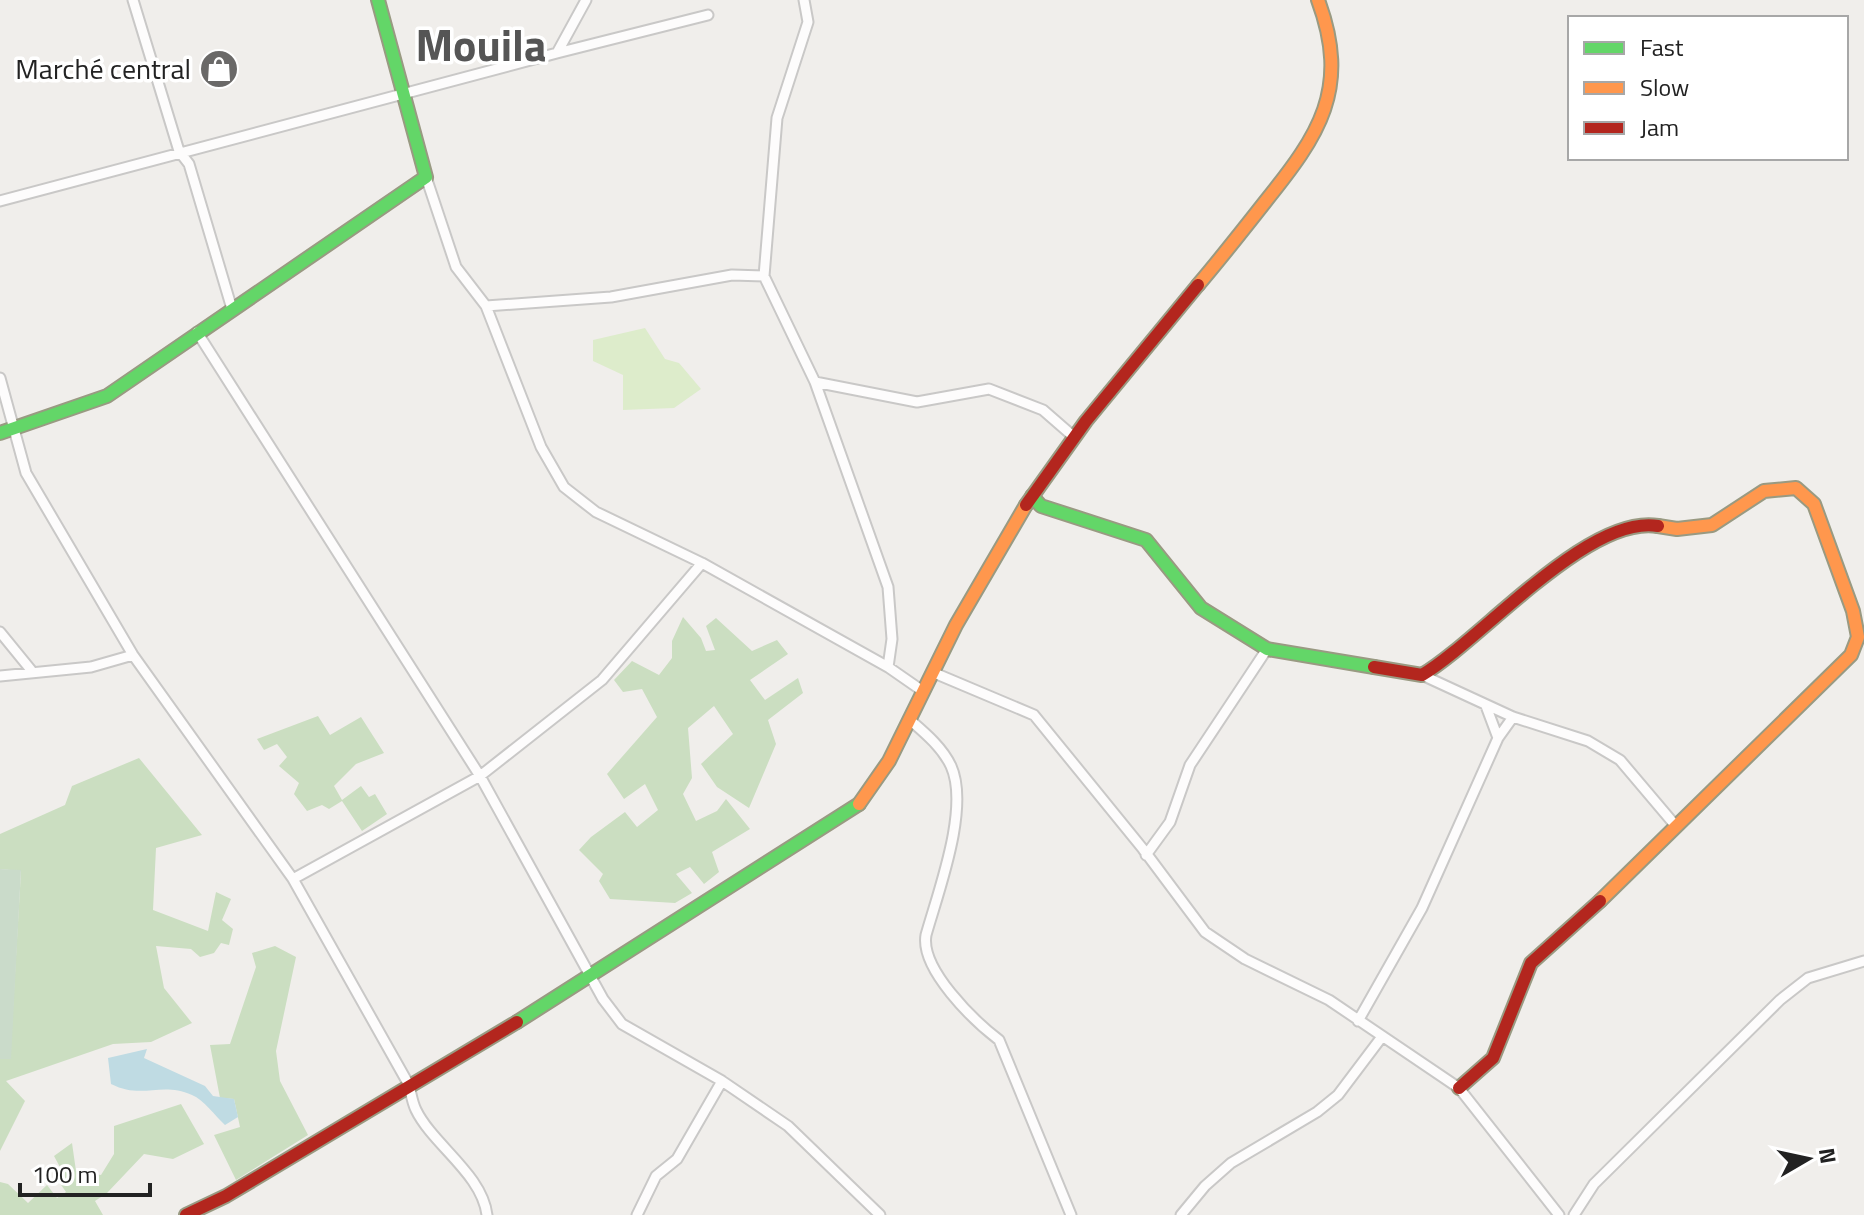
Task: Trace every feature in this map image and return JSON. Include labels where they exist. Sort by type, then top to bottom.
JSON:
[{"type":"street","points":[[133,0],[179,151],[189,164],[232,309]]},
{"type":"street","points":[[378,0],[426,177],[456,267],[486,306],[541,447],[564,487],[596,512],[702,563],[888,667],[924,692]]},
{"type":"street","points":[[557,53],[586,0]]},
{"type":"street","points":[[804,0],[808,22],[777,118],[764,276],[815,382],[888,587],[892,639],[888,667]]},
{"type":"street","points":[[186,1215],[226,1196],[592,977],[853,810],[879,782],[932,672],[1032,496],[1074,437],[1239,237],[1304,151],[1323,118],[1332,59],[1327,22],[1318,0]]},
{"type":"street","points":[[0,201],[179,151],[708,15]]},
{"type":"street","points":[[0,433],[15,431],[107,396],[426,177]]},
{"type":"street","points":[[486,306],[611,297],[732,275],[764,276]]},
{"type":"street","points":[[197,332],[480,776],[592,977],[622,1024],[722,1081],[788,1126],[880,1215]]},
{"type":"street","points":[[0,378],[26,473],[133,655],[293,879],[409,1085],[415,1109],[433,1135],[456,1157],[487,1215]]},
{"type":"street","points":[[815,382],[917,402],[989,389],[1043,410],[1074,437]]},
{"type":"street","points":[[1422,675],[1449,659],[1535,582],[1590,544],[1647,524],[1677,529],[1712,525],[1764,491],[1796,488],[1814,504],[1853,611],[1858,637],[1851,655],[1531,963],[1493,1058],[1459,1088]]},
{"type":"street","points":[[1032,496],[1041,506],[1146,540],[1201,608],[1267,649],[1422,675],[1513,717],[1588,741],[1620,760],[1675,825]]},
{"type":"street","points":[[293,879],[480,776],[602,680],[702,563]]},
{"type":"street","points":[[0,632],[31,670]]},
{"type":"street","points":[[1146,855],[1170,822],[1190,765],[1267,649]]},
{"type":"street","points":[[0,676],[31,670],[91,667],[133,655]]},
{"type":"street","points":[[932,672],[1034,715],[1205,932],[1245,959],[1329,1000],[1459,1088],[1559,1215]]},
{"type":"street","points":[[1486,706],[1498,738]]},
{"type":"street","points":[[1358,1021],[1422,908],[1498,738],[1513,717]]},
{"type":"street","points":[[910,720],[948,761],[956,784],[953,829],[926,935],[925,953],[976,1023],[999,1040],[1071,1215]]},
{"type":"street","points":[[1574,1215],[1594,1184],[1780,1000],[1808,978],[1864,961]]},
{"type":"street","points":[[1181,1215],[1205,1186],[1231,1163],[1317,1112],[1338,1095],[1381,1038]]},
{"type":"street","points":[[637,1215],[656,1176],[677,1159],[722,1081]]},
{"type":"green space","points":[[645,328],[665,359],[679,363],[701,389],[674,408],[623,410],[623,375],[593,361],[593,340]]},
{"type":"green space","points":[[683,617],[701,638],[706,651],[715,650],[706,626],[716,618],[752,651],[777,640],[788,654],[750,680],[765,700],[798,678],[803,693],[768,720],[776,744],[749,808],[717,787],[701,764],[733,734],[714,706],[688,728],[692,778],[683,794],[696,821],[717,811],[726,799],[750,829],[712,852],[719,872],[704,884],[690,867],[676,874],[692,893],[675,903],[610,899],[599,881],[603,874],[579,850],[625,812],[637,827],[658,810],[645,784],[624,799],[607,774],[657,717],[642,689],[623,692],[614,680],[632,661],[659,675],[672,658],[672,641]]},
{"type":"green space","points":[[318,716],[330,735],[361,717],[384,753],[356,764],[334,786],[342,800],[361,786],[369,797],[375,794],[387,814],[362,831],[342,801],[329,809],[322,805],[307,811],[294,794],[299,783],[279,766],[287,757],[277,744],[264,750],[257,739]]},
{"type":"green space","points":[[139,758],[202,835],[156,848],[153,910],[208,931],[216,892],[231,899],[222,920],[233,929],[229,945],[221,943],[214,953],[200,957],[191,949],[156,946],[164,988],[192,1023],[151,1042],[113,1044],[6,1081],[25,1101],[0,1151],[0,1059],[10,1059],[21,871],[0,869],[0,834],[65,805],[72,786]]},
{"type":"green space","points":[[0,869],[21,870],[11,1059],[0,1059]]},
{"type":"green space","points":[[275,946],[296,957],[276,1051],[280,1081],[308,1135],[236,1180],[214,1135],[240,1127],[234,1099],[220,1098],[210,1045],[230,1044],[256,967],[252,953]]},
{"type":"green space","points":[[181,1104],[204,1144],[173,1159],[144,1154],[107,1193],[95,1201],[103,1215],[0,1215],[0,1182],[8,1184],[28,1203],[47,1185],[57,1198],[66,1192],[55,1176],[61,1169],[54,1156],[72,1143],[76,1171],[101,1175],[114,1154],[114,1126]]},
{"type":"water","points":[[147,1049],[144,1058],[205,1086],[213,1096],[234,1099],[238,1117],[225,1125],[196,1097],[181,1091],[133,1090],[111,1084],[108,1058]]},
{"type":"traffic: fast","points":[[0,433],[107,396],[426,177],[378,0]]},
{"type":"traffic: fast","points":[[1032,496],[1041,506],[1146,540],[1201,608],[1267,649],[1374,667]]},
{"type":"traffic: fast","points":[[517,1022],[859,804]]},
{"type":"traffic: slow","points":[[1198,285],[1301,155],[1324,109],[1330,85],[1331,60],[1318,0]]},
{"type":"traffic: slow","points":[[1600,901],[1851,655],[1858,637],[1853,611],[1814,504],[1796,488],[1764,491],[1712,525],[1677,529],[1658,526]]},
{"type":"traffic: slow","points":[[859,804],[889,761],[956,625],[1026,505]]},
{"type":"traffic: jam","points":[[1026,505],[1086,421],[1198,285]]},
{"type":"traffic: jam","points":[[1374,667],[1422,675],[1568,559],[1600,539],[1630,528],[1658,526]]},
{"type":"traffic: jam","points":[[1459,1088],[1493,1058],[1531,963],[1600,901]]},
{"type":"traffic: jam","points":[[186,1215],[226,1196],[517,1022]]},
{"type":"place","name":"Marché central","points":[[219,69]]},
{"type":"district","name":"Mouila","points":[[481,46]]}]
